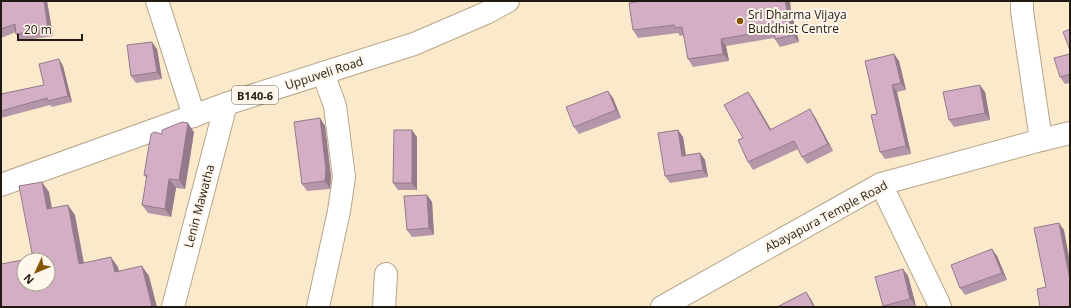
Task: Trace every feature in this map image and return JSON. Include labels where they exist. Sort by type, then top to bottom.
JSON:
[{"type":"street","points":[[157,1],[194,116]]},
{"type":"street","name":"Uppuveli Road","points":[[1,184],[226,104],[414,44],[486,13],[508,1]]},
{"type":"street","points":[[1022,1],[1022,12],[1041,140]]},
{"type":"street","points":[[318,307],[339,211],[344,177],[335,106],[323,73]]},
{"type":"street","name":"Lenin Mawatha","points":[[173,307],[226,104]]},
{"type":"street","name":"Abayapura Temple Road","points":[[662,307],[881,184],[1070,133]]},
{"type":"street","points":[[881,184],[940,307]]},
{"type":"street","points":[[384,307],[386,274]]},
{"type":"building","points":[[1,1],[44,1],[48,29],[16,34],[15,24],[1,29]]},
{"type":"building","points":[[643,1],[785,1],[793,35],[775,39],[773,30],[721,39],[723,54],[688,59],[682,27],[675,28],[674,25],[633,30],[629,3]]},
{"type":"building","points":[[1070,29],[1070,50],[1063,32]]},
{"type":"building","points":[[152,42],[157,72],[131,76],[127,45]]},
{"type":"building","points":[[894,54],[901,83],[892,85],[906,146],[880,152],[871,115],[877,114],[865,61]]},
{"type":"building","points":[[1070,54],[1070,74],[1060,77],[1054,58]]},
{"type":"building","points":[[59,59],[68,96],[48,101],[47,98],[1,111],[1,94],[44,85],[39,64]]},
{"type":"building","points":[[980,85],[985,113],[949,120],[943,92]]},
{"type":"building","points":[[608,91],[616,110],[574,127],[566,107]]},
{"type":"building","points":[[748,92],[770,130],[810,109],[828,144],[802,157],[794,141],[748,162],[738,140],[743,138],[724,105]]},
{"type":"building","points":[[320,118],[326,170],[325,181],[302,184],[294,122]]},
{"type":"building","points":[[182,122],[188,123],[179,180],[169,179],[165,209],[142,205],[147,175],[144,175],[151,134],[154,132],[162,134],[162,130]]},
{"type":"building","points":[[394,130],[412,130],[412,183],[393,183]]},
{"type":"building","points":[[678,130],[682,156],[700,153],[703,170],[665,176],[658,133]]},
{"type":"building","points":[[42,182],[47,209],[68,205],[79,264],[111,257],[115,272],[142,266],[152,307],[1,307],[1,264],[16,261],[16,292],[56,292],[56,252],[32,252],[19,186]]},
{"type":"building","points":[[427,195],[429,228],[407,230],[404,196]]},
{"type":"building","points":[[1059,223],[1070,280],[1070,307],[1040,307],[1037,289],[1046,287],[1034,228]]},
{"type":"building","points":[[992,249],[1002,273],[960,288],[951,265]]},
{"type":"building","points":[[903,269],[910,299],[883,306],[875,277]]},
{"type":"building","points":[[806,292],[814,307],[777,307]]},
{"type":"place","name":"Sri Dharma Vijaya Buddhist Centre","points":[[740,21]]}]
